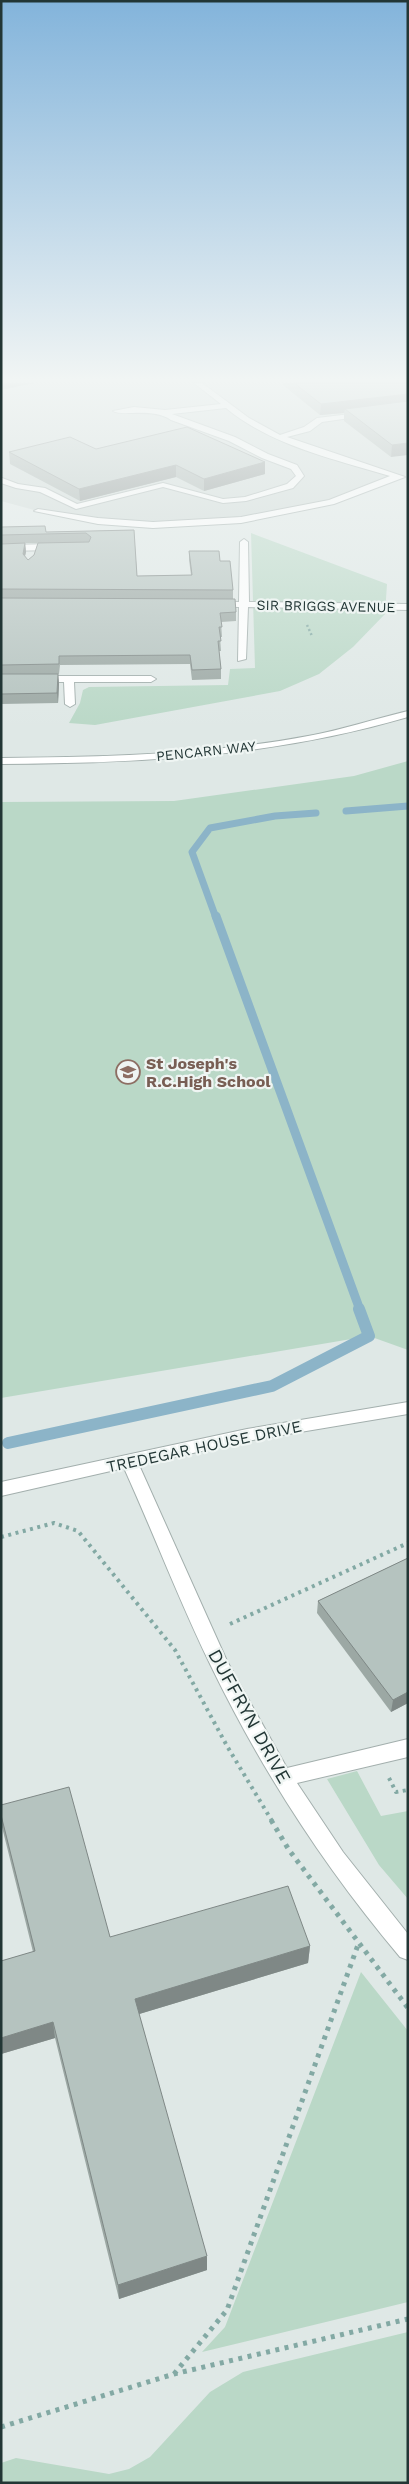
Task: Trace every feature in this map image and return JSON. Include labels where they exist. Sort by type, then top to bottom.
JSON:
[{"type":"street","points":[[60,499],[76,507],[108,499]]},
{"type":"street","points":[[215,499],[223,501],[246,499]]},
{"type":"street","points":[[38,510],[98,521],[153,525],[241,520],[339,499]]},
{"type":"street","name":"SIR BRIGGS AVENUE","points":[[241,659],[244,604],[244,542]]},
{"type":"street","points":[[1,548],[32,551],[69,547]]},
{"type":"street","name":"SIR BRIGGS AVENUE","points":[[206,604],[408,607]]},
{"type":"street","points":[[1,679],[152,679]]},
{"type":"street","points":[[69,679],[70,704]]},
{"type":"street","name":"PENCARN WAY","points":[[1,761],[182,756],[311,738],[408,714]]},
{"type":"street","name":"TREDEGAR HOUSE DRIVE","points":[[1,1489],[247,1435],[408,1408]]},
{"type":"street","name":"DUFFRYN DRIVE","points":[[129,1461],[234,1692],[284,1778],[328,1848],[387,1926],[408,1950]]},
{"type":"street","points":[[284,1778],[376,1754],[408,1748]]},
{"type":"path","points":[[1,1537],[54,1523],[78,1531],[176,1650],[226,1746],[289,1850],[408,2008]]},
{"type":"path","points":[[207,1635],[408,1543]]},
{"type":"path","points":[[174,2374],[216,2326],[227,2310],[359,1942]]},
{"type":"path","points":[[1,2427],[174,2374],[408,2319]]},
{"type":"shaded area","points":[[1,499],[339,499],[241,520],[153,525],[38,511],[1,501]]},
{"type":"green space","points":[[251,533],[387,584],[385,614],[353,647],[319,674],[280,691],[95,725],[69,723],[80,703],[83,690],[89,687],[228,685],[230,669],[255,668]]},
{"type":"green space","name":"St Joseph's R.C.High School","points":[[408,761],[408,1350],[369,1336],[1,1398],[1,802],[174,801],[354,776]]},
{"type":"green space","points":[[357,1771],[381,1816],[408,1811],[408,1899],[379,1865],[327,1779]]},
{"type":"green space","points":[[361,1972],[408,2031],[408,2302],[202,2352],[225,2327]]},
{"type":"green space","points":[[408,2332],[408,2483],[1,2483],[1,2463],[16,2458],[109,2474],[129,2469],[150,2457],[210,2392],[243,2372]]},
{"type":"building","points":[[45,526],[46,532],[134,530],[137,576],[192,575],[189,551],[219,551],[220,561],[230,561],[233,590],[1,589],[1,544],[25,543],[23,554],[28,560],[34,555],[38,543],[89,542],[91,537],[86,533],[1,535],[1,527]]},
{"type":"building","points":[[1,598],[235,599],[236,612],[220,613],[221,641],[218,641],[221,669],[192,670],[190,655],[59,656],[59,664],[1,665]]},
{"type":"building","points":[[1,674],[58,674],[57,693],[1,694]]},
{"type":"building","points":[[408,1558],[408,1692],[393,1700],[318,1601]]},
{"type":"building","points":[[69,1787],[110,1937],[288,1886],[310,1946],[135,1999],[207,2256],[118,2285],[53,2022],[1,2038],[1,1961],[35,1951],[1,1815],[1,1805]]},
{"type":"waterway","points":[[346,811],[408,806]]},
{"type":"waterway","points":[[216,918],[192,852],[210,828],[275,816],[316,813]]},
{"type":"waterway","points":[[216,916],[360,1310]]},
{"type":"waterway","points":[[8,1443],[272,1386],[369,1336],[359,1309]]},
{"type":"place","name":"St Joseph's R.C.High School","points":[[128,1072]]}]
